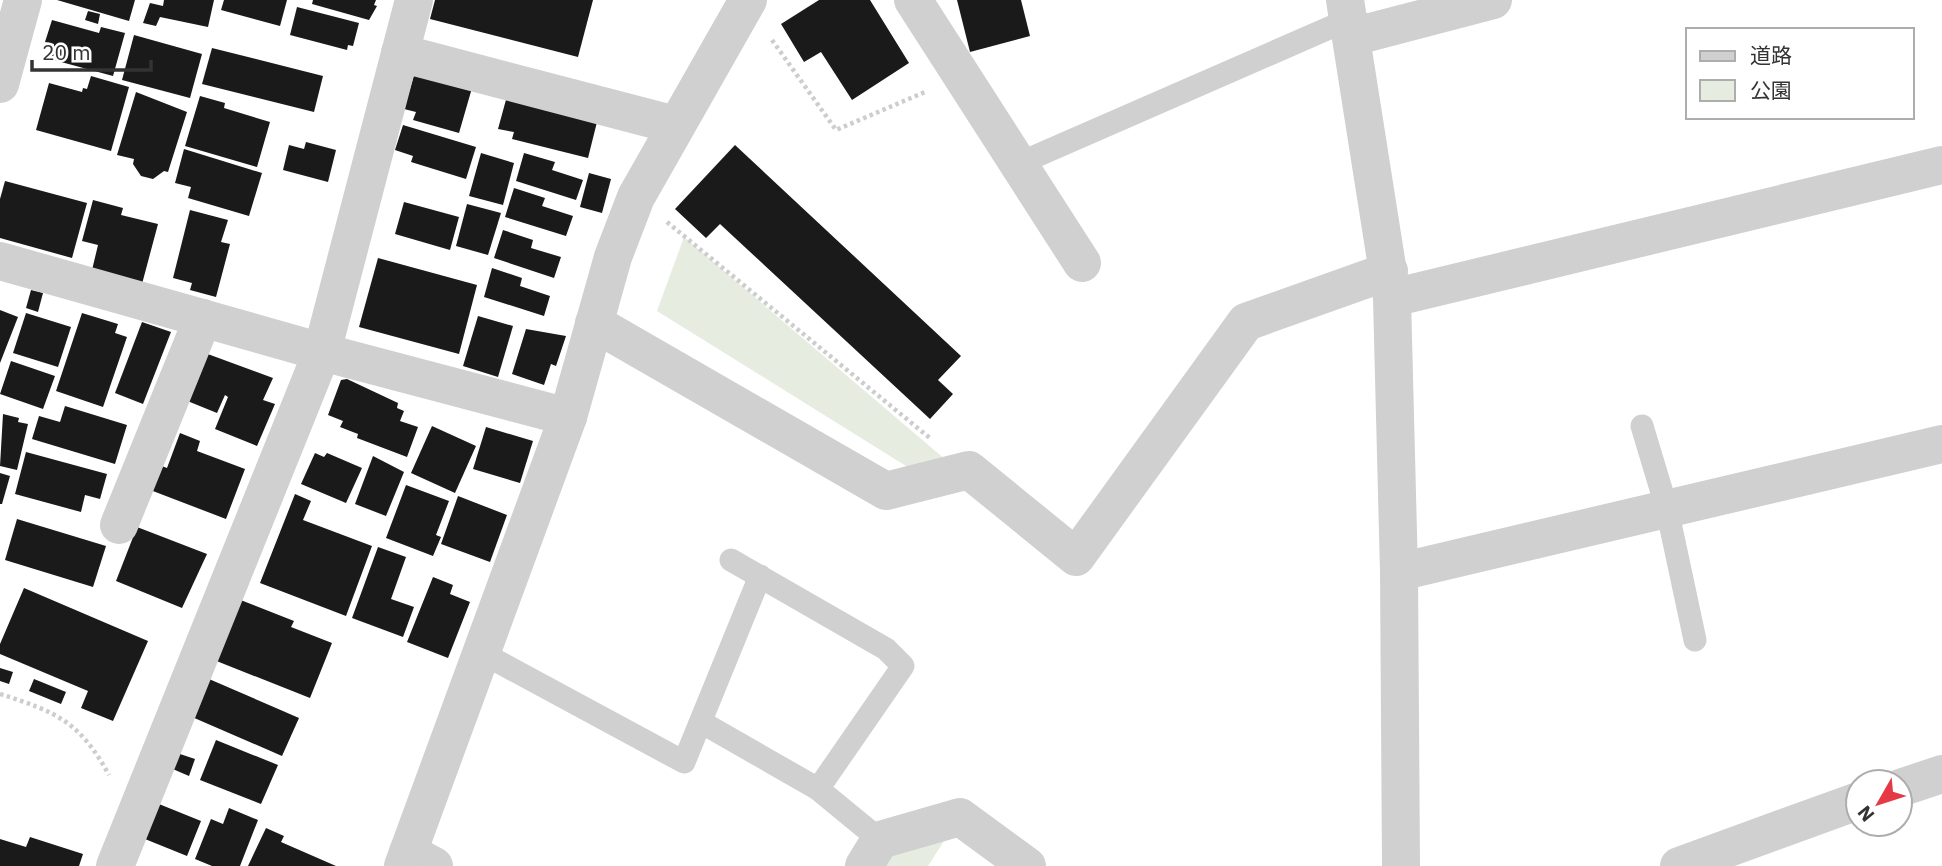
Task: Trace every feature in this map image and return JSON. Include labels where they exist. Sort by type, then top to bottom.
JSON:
[{"type":"street","points":[[0,84],[23,0]]},
{"type":"street","points":[[115,866],[322,352],[414,0]]},
{"type":"street","points":[[913,0],[1083,262]]},
{"type":"street","points":[[1348,14],[1367,33],[1493,0]]},
{"type":"street","points":[[415,861],[482,653],[568,417],[613,257],[636,197],[747,1]]},
{"type":"street","points":[[1348,14],[1391,284],[1399,572],[1401,866]]},
{"type":"street","points":[[400,52],[675,125]]},
{"type":"street","points":[[594,323],[886,491],[969,470],[1076,556],[1246,322],[1391,284],[1942,165]]},
{"type":"street","points":[[0,261],[322,352],[568,417]]},
{"type":"street","points":[[119,525],[203,318]]},
{"type":"street","points":[[1399,572],[1942,444]]},
{"type":"street","points":[[1914,783],[1942,774]]},
{"type":"street","points":[[1679,866],[1844,806]]},
{"type":"street","points":[[872,853],[960,817],[1027,866]]},
{"type":"lane","points":[[1018,164],[1336,25],[1348,14]]},
{"type":"lane","points":[[1642,426],[1667,509],[1695,640]]},
{"type":"lane","points":[[731,559],[886,649],[903,666],[818,789]]},
{"type":"lane","points":[[482,653],[684,762],[760,576]]},
{"type":"lane","points":[[701,722],[818,789],[872,853]]},
{"type":"path","points":[[747,1],[836,131],[961,76]]},
{"type":"path","points":[[636,197],[969,470]]},
{"type":"path","points":[[0,694],[53,713],[78,729],[95,750],[134,822]]},
{"type":"green space","points":[[684,237],[953,466],[914,471],[657,311]]},
{"type":"green space","points":[[951,830],[928,866],[877,866],[886,850]]},
{"type":"building","points":[[57,0],[135,0],[129,21]]},
{"type":"building","points":[[164,0],[214,0],[208,27],[160,17],[156,26],[143,23],[150,3],[163,6]]},
{"type":"building","points":[[224,0],[287,0],[280,26],[221,10]]},
{"type":"building","points":[[313,0],[376,0],[374,5],[377,6],[369,20],[312,4]]},
{"type":"building","points":[[435,0],[593,0],[578,57],[430,19]]},
{"type":"building","points":[[819,0],[870,0],[909,63],[852,100],[821,52],[804,62],[781,24]]},
{"type":"building","points":[[957,0],[1021,0],[1030,36],[970,52]]},
{"type":"building","points":[[297,7],[359,23],[353,46],[348,45],[347,50],[290,35]]},
{"type":"building","points":[[88,11],[100,14],[98,24],[85,20]]},
{"type":"building","points":[[52,20],[99,33],[101,27],[125,33],[113,76],[50,59],[54,44],[45,42]]},
{"type":"building","points":[[134,35],[202,54],[190,98],[122,80]]},
{"type":"building","points":[[212,48],[323,76],[314,112],[202,84]]},
{"type":"building","points":[[415,72],[472,88],[459,133],[413,120],[416,112],[404,109]]},
{"type":"building","points":[[91,76],[129,87],[111,151],[36,130],[49,83],[82,92],[83,88],[87,89]]},
{"type":"building","points":[[136,92],[187,112],[168,172],[164,171],[153,179],[141,176],[133,164],[134,159],[117,155]]},
{"type":"building","points":[[200,96],[225,103],[224,108],[270,122],[257,167],[185,146]]},
{"type":"building","points":[[507,96],[598,118],[588,158],[512,139],[514,132],[498,129]]},
{"type":"building","points":[[403,125],[476,147],[466,179],[411,162],[413,156],[395,150]]},
{"type":"building","points":[[306,142],[336,150],[328,182],[283,170],[289,145],[304,149]]},
{"type":"building","points":[[735,145],[961,356],[938,380],[953,394],[930,419],[720,224],[706,238],[675,209]]},
{"type":"building","points":[[184,149],[262,173],[249,216],[188,198],[191,187],[175,183]]},
{"type":"building","points":[[481,153],[514,163],[503,205],[469,196]]},
{"type":"building","points":[[524,153],[555,162],[552,170],[583,180],[576,200],[516,181]]},
{"type":"building","points":[[589,173],[611,179],[602,213],[580,207]]},
{"type":"building","points":[[5,181],[87,203],[72,258],[0,238],[0,199]]},
{"type":"building","points":[[514,188],[545,198],[542,206],[573,216],[566,236],[505,217]]},
{"type":"building","points":[[93,200],[123,208],[121,215],[158,224],[142,284],[92,270],[98,245],[82,241]]},
{"type":"building","points":[[404,202],[459,217],[450,250],[395,234]]},
{"type":"building","points":[[467,204],[501,213],[488,255],[456,246]]},
{"type":"building","points":[[190,210],[228,220],[221,242],[230,244],[216,297],[190,290],[192,283],[173,278]]},
{"type":"building","points":[[503,230],[533,240],[531,248],[561,257],[554,278],[494,258]]},
{"type":"building","points":[[378,258],[477,285],[459,354],[359,327]]},
{"type":"building","points":[[492,268],[522,278],[520,286],[550,296],[544,316],[484,297]]},
{"type":"building","points":[[31,290],[43,293],[38,312],[26,308]]},
{"type":"building","points":[[0,310],[18,317],[0,363]]},
{"type":"building","points":[[26,313],[71,327],[58,367],[13,353]]},
{"type":"building","points":[[82,313],[118,324],[115,333],[127,337],[103,407],[56,391]]},
{"type":"building","points":[[478,316],[513,326],[498,377],[463,366]]},
{"type":"building","points":[[142,322],[171,332],[143,404],[115,393]]},
{"type":"building","points":[[526,329],[566,336],[556,366],[551,364],[544,385],[512,374]]},
{"type":"building","points":[[205,353],[273,378],[263,400],[275,404],[257,446],[215,429],[228,397],[225,395],[217,413],[185,400]]},
{"type":"building","points":[[11,361],[55,376],[43,409],[0,394]]},
{"type":"building","points":[[347,379],[398,403],[397,408],[404,411],[400,421],[418,427],[407,457],[357,438],[358,434],[340,427],[343,421],[328,415],[341,380]]},
{"type":"building","points":[[65,406],[127,425],[115,464],[32,439],[39,416],[60,422]]},
{"type":"building","points":[[3,414],[19,418],[18,422],[28,424],[17,470],[0,466]]},
{"type":"building","points":[[432,426],[476,446],[455,493],[411,473]]},
{"type":"building","points":[[486,427],[533,441],[520,483],[473,469]]},
{"type":"building","points":[[180,433],[200,441],[197,451],[245,469],[226,519],[145,488],[154,463],[167,468]]},
{"type":"building","points":[[26,452],[107,474],[100,499],[85,495],[81,512],[15,494]]},
{"type":"building","points":[[315,453],[324,457],[327,453],[362,468],[346,503],[301,484]]},
{"type":"building","points":[[373,456],[404,472],[386,516],[355,504]]},
{"type":"building","points":[[0,473],[10,476],[2,504],[0,504]]},
{"type":"building","points":[[406,485],[449,501],[436,535],[441,537],[433,556],[386,538]]},
{"type":"building","points":[[295,494],[311,501],[303,520],[372,546],[346,616],[260,583]]},
{"type":"building","points":[[458,496],[507,515],[490,562],[441,544]]},
{"type":"building","points":[[17,519],[106,546],[93,587],[5,560]]},
{"type":"building","points":[[137,527],[207,554],[182,608],[116,581]]},
{"type":"building","points":[[378,547],[406,557],[391,599],[414,607],[403,637],[352,618]]},
{"type":"building","points":[[433,577],[453,585],[450,594],[470,602],[448,658],[407,642]]},
{"type":"building","points":[[24,588],[148,641],[113,721],[81,708],[88,691],[0,654],[0,644]]},
{"type":"building","points":[[238,599],[294,621],[291,627],[332,643],[310,698],[214,660]]},
{"type":"building","points":[[0,668],[13,672],[9,684],[0,681]]},
{"type":"building","points":[[34,679],[66,692],[61,704],[29,691]]},
{"type":"building","points":[[209,679],[299,718],[282,756],[192,717]]},
{"type":"building","points":[[216,740],[278,765],[261,804],[200,780]]},
{"type":"building","points":[[174,752],[195,759],[189,776],[168,767]]},
{"type":"building","points":[[154,802],[201,821],[187,856],[140,837]]},
{"type":"building","points":[[229,808],[258,820],[240,866],[212,866],[195,859],[211,819],[223,824]]},
{"type":"building","points":[[266,828],[284,836],[281,842],[336,866],[248,866]]},
{"type":"building","points":[[30,837],[83,854],[79,866],[0,866],[0,839],[26,847]]}]
